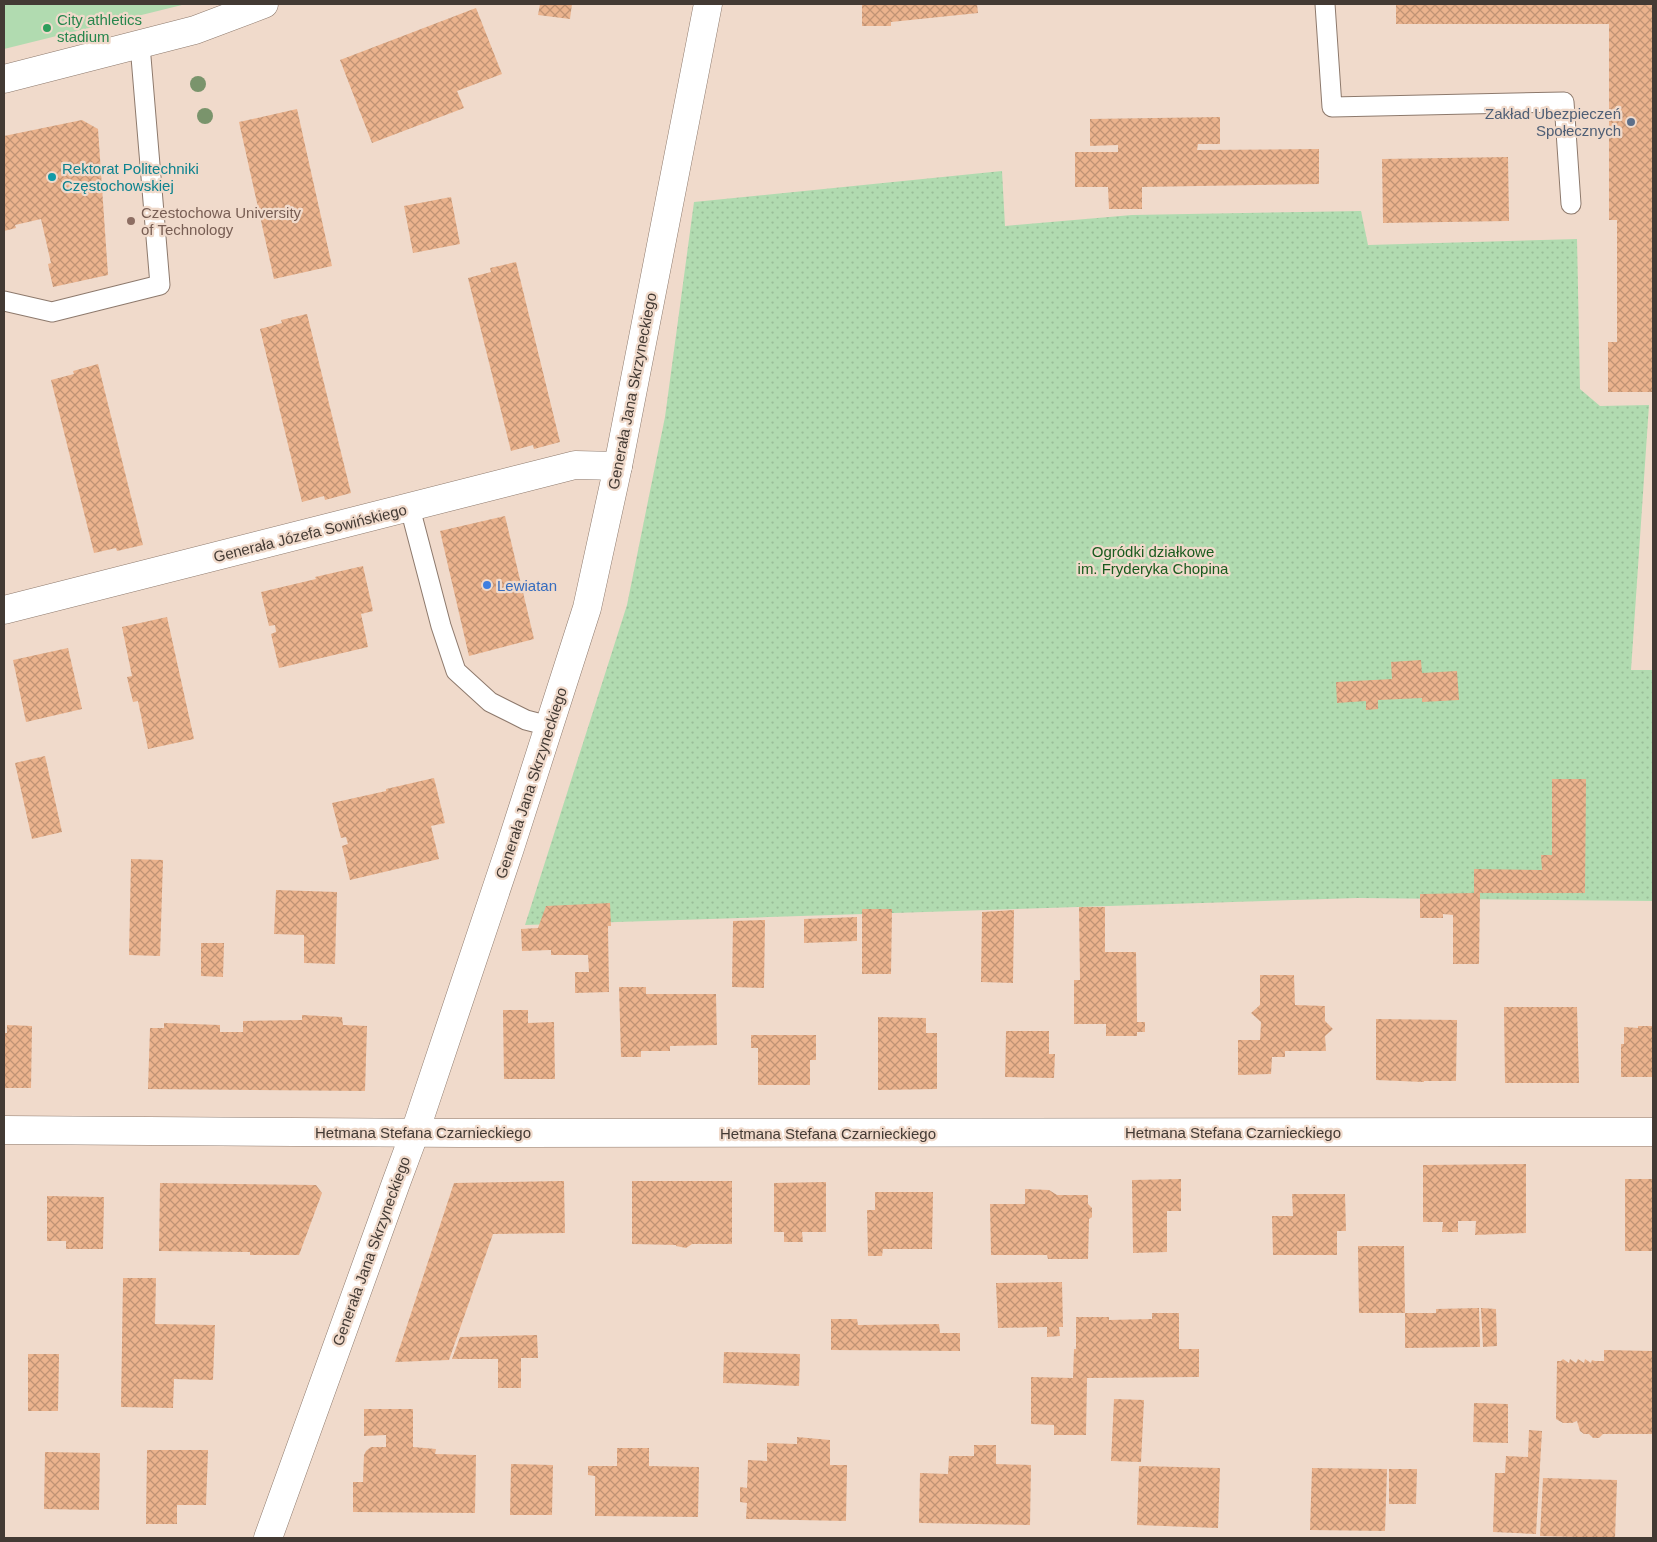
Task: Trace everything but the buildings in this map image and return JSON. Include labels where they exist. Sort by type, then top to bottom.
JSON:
[{"type":"street","points":[[4,79],[195,30],[264,4]]},
{"type":"street","name":"Generała Jana Skrzyneckiego","points":[[268,1538],[415,1132],[587,608],[618,466],[708,4]]},
{"type":"street","name":"Generała Józefa Sowińskiego","points":[[4,610],[575,465],[618,466]]},
{"type":"street","name":"Hetmana Stefana Czarnieckiego","points":[[4,1130],[415,1132],[1653,1132]]},
{"type":"lane","points":[[1325,4],[1332,107],[1564,102],[1571,204]]},
{"type":"lane","points":[[4,300],[52,312],[160,284],[140,45]]},
{"type":"lane","points":[[410,508],[441,626],[456,670],[490,702],[526,720],[549,726]]},
{"type":"green space","name":"City athletics stadium","points":[[4,4],[186,4],[4,49]]},
{"type":"green space","name":"Ogródki działkowe im. Fryderyka Chopina","points":[[1002,171],[1005,226],[1132,215],[1361,211],[1368,245],[1577,239],[1580,389],[1600,406],[1649,405],[1631,670],[1653,670],[1653,901],[1358,898],[525,925],[627,605],[665,417],[694,202]]},
{"type":"place","name":"City athletics stadium","points":[[47,28]]},
{"type":"place","name":"Zakład Ubezpieczeń Społecznych","points":[[1631,122]]},
{"type":"place","name":"Rektorat Politechniki Częstochowskiej","points":[[52,177]]},
{"type":"place","name":"Czestochowa University of Technology","points":[[131,221]]},
{"type":"place","name":"Lewiatan","points":[[487,585]]}]
